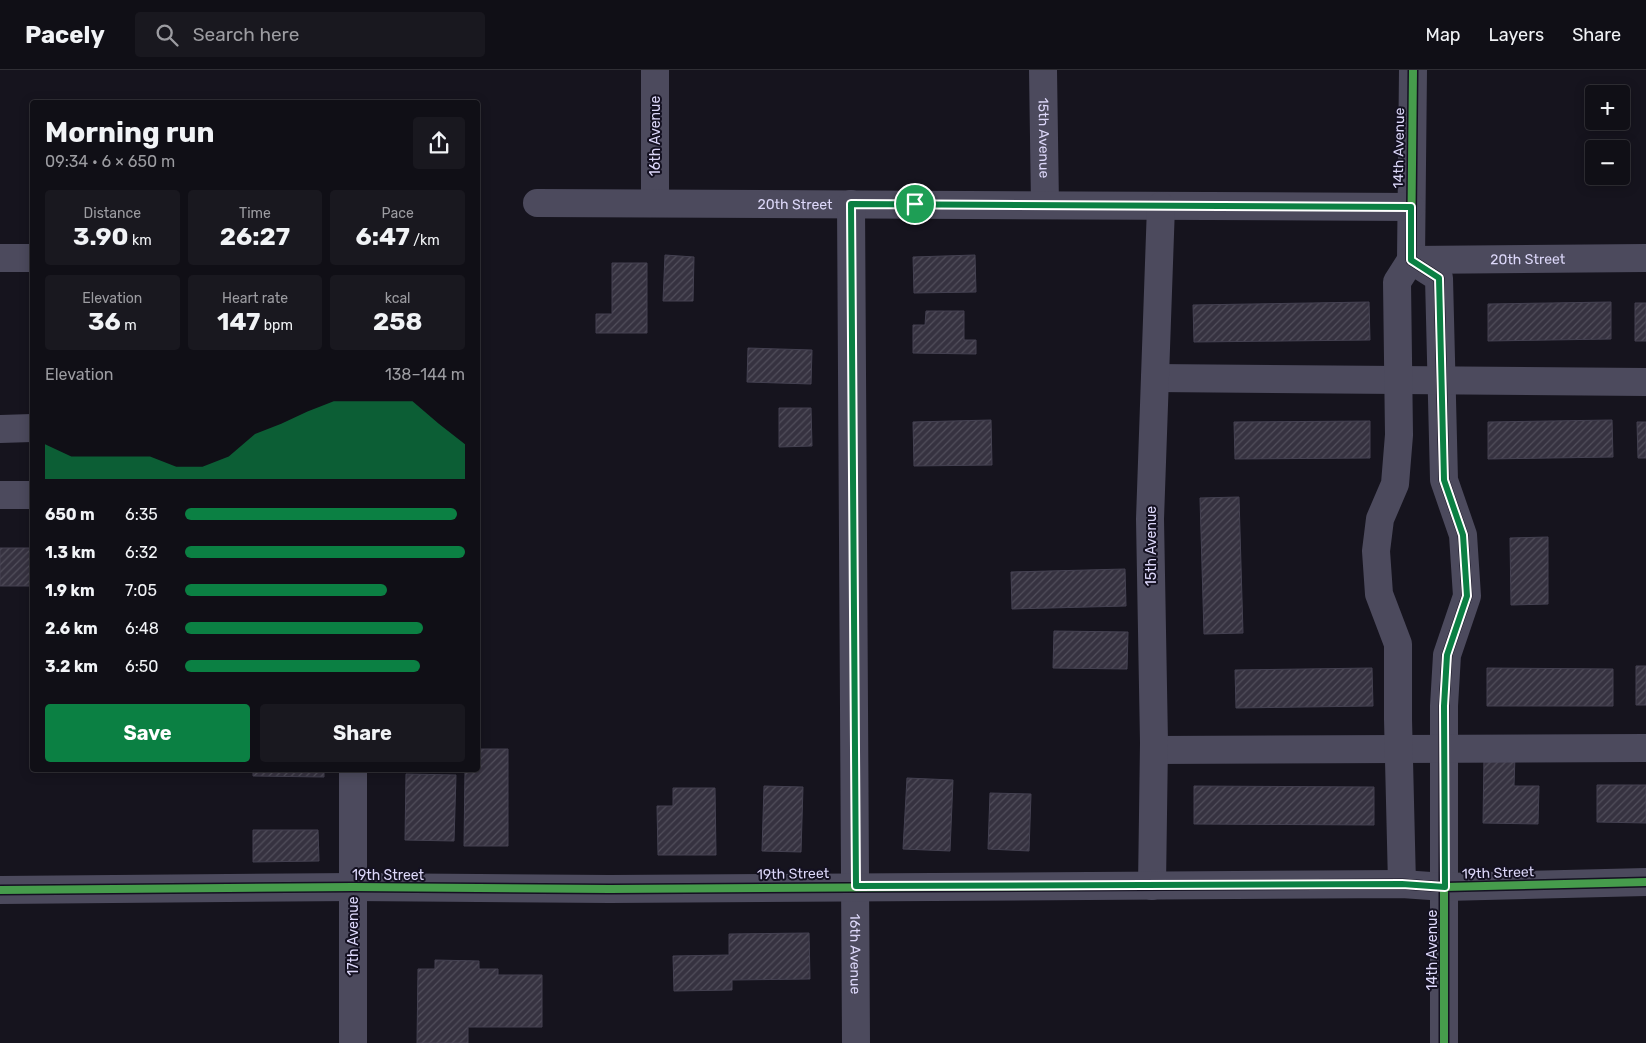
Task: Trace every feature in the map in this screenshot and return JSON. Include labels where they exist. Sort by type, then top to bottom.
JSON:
[{"type":"street","name":"16th Avenue","points":[[655,70],[656,203]]},
{"type":"street","name":"15th Avenue","points":[[1043,70],[1045,205]]},
{"type":"street","name":"14th Avenue","points":[[1413,70],[1411,260],[1439,278],[1444,480],[1463,535],[1467,596],[1447,655],[1444,706],[1444,1043]]},
{"type":"street","name":"20th Street","points":[[537,202],[1411,207]]},
{"type":"street","name":"16th Avenue","points":[[851,204],[856,1043]]},
{"type":"street","name":"15th Avenue","points":[[1152,886],[1154,750],[1150,519],[1161,206]]},
{"type":"street","points":[[0,258],[30,258]]},
{"type":"street","name":"20th Street","points":[[1411,260],[1646,258]]},
{"type":"street","points":[[1402,884],[1398,644],[1379,594],[1376,551],[1380,519],[1395,484],[1399,435],[1397,282],[1411,260]]},
{"type":"street","points":[[1155,378],[1646,382]]},
{"type":"street","points":[[0,429],[30,428]]},
{"type":"street","points":[[0,495],[30,495]]},
{"type":"street","points":[[1154,750],[1646,748]]},
{"type":"street","name":"17th Avenue","points":[[353,772],[353,1043]]},
{"type":"street","name":"19th Street","points":[[0,890],[353,887],[610,889],[1402,884],[1445,887],[1646,882]]},
{"type":"building","points":[[665,255],[694,257],[693,301],[663,301]]},
{"type":"building","points":[[975,255],[976,292],[914,293],[913,257]]},
{"type":"building","points":[[612,263],[647,263],[647,333],[596,333],[596,314],[612,314]]},
{"type":"building","points":[[1369,302],[1370,340],[1194,342],[1193,305]]},
{"type":"building","points":[[1611,302],[1611,339],[1488,341],[1488,304]]},
{"type":"building","points":[[1635,303],[1646,303],[1646,341],[1635,341]]},
{"type":"building","points":[[926,311],[964,311],[964,340],[976,340],[976,354],[913,353],[913,325],[925,325]]},
{"type":"building","points":[[748,348],[812,350],[811,384],[747,382]]},
{"type":"building","points":[[779,408],[811,408],[812,446],[779,447]]},
{"type":"building","points":[[991,420],[992,465],[914,466],[913,422]]},
{"type":"building","points":[[1612,420],[1613,457],[1488,459],[1488,422]]},
{"type":"building","points":[[1370,421],[1370,458],[1235,459],[1234,422]]},
{"type":"building","points":[[1637,422],[1646,422],[1646,458],[1638,458]]},
{"type":"building","points":[[1239,497],[1243,633],[1204,634],[1200,498]]},
{"type":"building","points":[[1548,537],[1548,604],[1511,605],[1510,538]]},
{"type":"building","points":[[0,548],[30,548],[30,586],[0,586]]},
{"type":"building","points":[[1125,569],[1126,606],[1012,609],[1011,572]]},
{"type":"building","points":[[1054,631],[1128,632],[1127,669],[1053,668]]},
{"type":"building","points":[[1636,666],[1646,666],[1646,705],[1636,705]]},
{"type":"building","points":[[1372,668],[1373,706],[1236,708],[1235,670]]},
{"type":"building","points":[[1487,668],[1613,669],[1613,706],[1487,706]]},
{"type":"building","points":[[480,749],[508,749],[508,846],[464,846],[465,772],[480,772]]},
{"type":"building","points":[[1484,756],[1515,756],[1514,786],[1539,786],[1538,824],[1483,823]]},
{"type":"building","points":[[253,772],[324,772],[324,777],[253,776]]},
{"type":"building","points":[[406,774],[456,775],[454,841],[405,840]]},
{"type":"building","points":[[907,778],[953,780],[950,851],[903,849]]},
{"type":"building","points":[[1597,785],[1646,785],[1646,823],[1597,822]]},
{"type":"building","points":[[764,786],[803,787],[801,852],[762,851]]},
{"type":"building","points":[[1194,786],[1374,787],[1374,825],[1194,824]]},
{"type":"building","points":[[673,788],[715,788],[716,855],[658,855],[657,806],[673,806]]},
{"type":"building","points":[[990,793],[1031,794],[1029,851],[988,849]]},
{"type":"building","points":[[253,830],[318,830],[319,861],[253,862]]},
{"type":"building","points":[[809,933],[810,979],[732,980],[732,990],[674,991],[673,956],[729,955],[729,934]]},
{"type":"building","points":[[435,960],[479,961],[479,969],[498,969],[498,975],[542,975],[542,1027],[468,1027],[468,1043],[417,1043],[418,969],[435,969]]},
{"type":"cycle path","points":[[1413,70],[1411,260],[1439,278],[1444,480],[1463,535],[1467,596],[1447,655],[1444,706],[1444,1043]]},
{"type":"cycle path","points":[[0,890],[353,887],[610,889],[1402,884],[1445,887],[1646,882]]},
{"type":"route","points":[[851,204],[915,204],[1411,207],[1411,260],[1439,278],[1444,480],[1463,535],[1467,596],[1447,655],[1444,706],[1445,887],[1402,884],[856,886],[851,204]]}]
